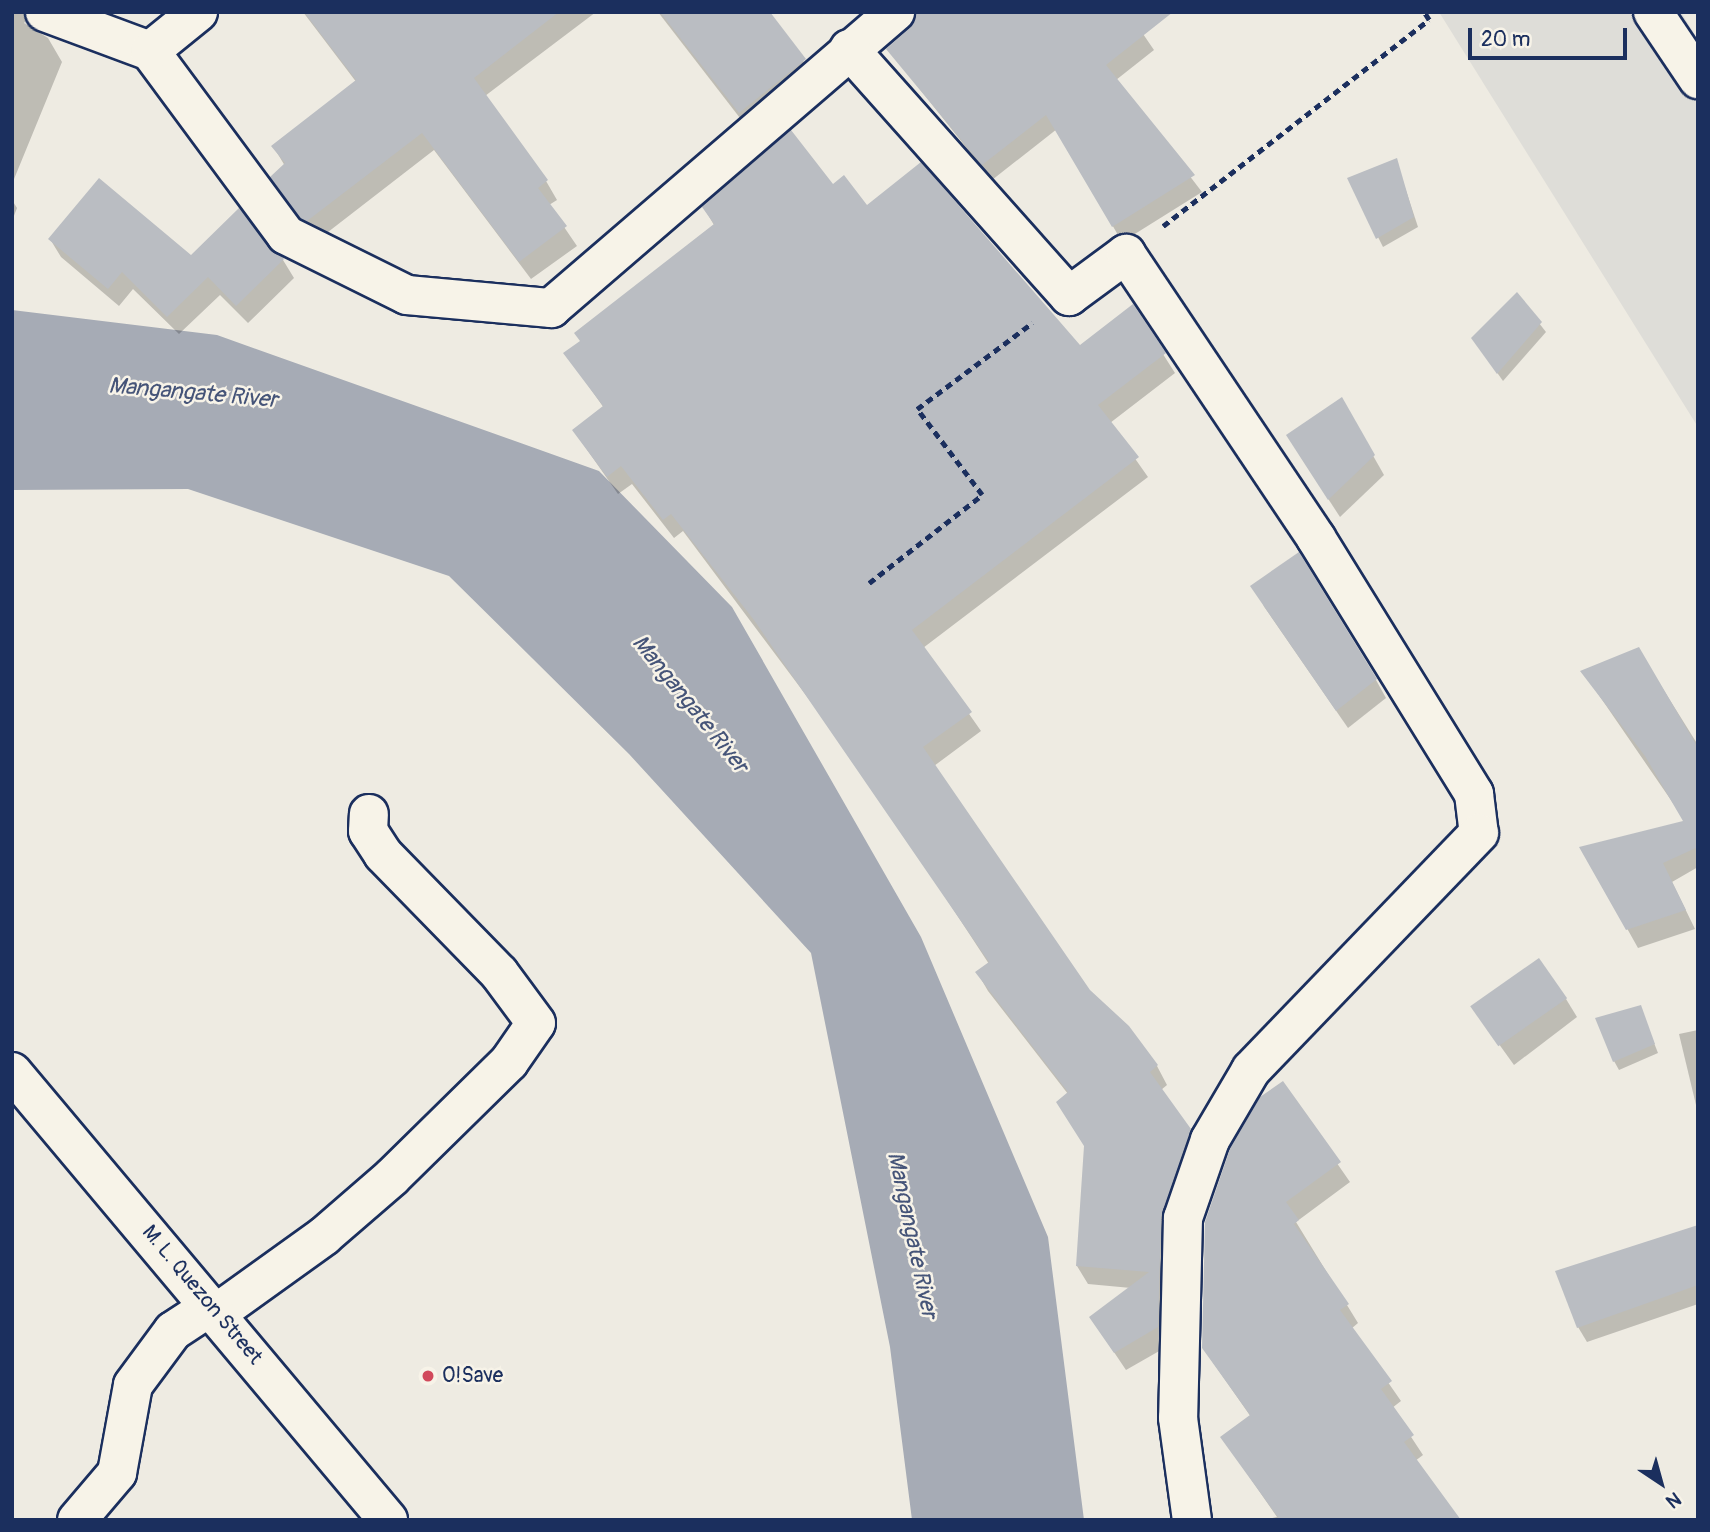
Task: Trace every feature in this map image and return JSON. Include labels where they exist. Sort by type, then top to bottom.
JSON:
[{"type":"street","points":[[45,12],[150,51],[286,235],[407,295],[551,308],[894,12]]},
{"type":"street","points":[[150,51],[198,12]]},
{"type":"street","points":[[1653,12],[1698,79]]},
{"type":"street","points":[[849,49],[1069,296],[1126,254],[1316,538],[1474,794],[1479,833],[1251,1070],[1210,1140],[1184,1218],[1178,1419],[1192,1520]]},
{"type":"street","points":[[77,1520],[117,1473],[133,1385],[173,1331],[214,1309],[324,1236],[392,1177],[509,1062],[536,1023],[499,973],[383,854],[368,831],[369,814]]},
{"type":"street","name":"M. L. Quezon Street","points":[[12,1072],[214,1309],[388,1520]]},
{"type":"path","points":[[1126,254],[1429,20],[1424,12]]},
{"type":"path","points":[[869,583],[982,495],[917,409],[1069,296]]},
{"type":"shaded area","points":[[1439,12],[1681,12],[1698,40],[1698,427]]},
{"type":"water","name":"Mangangate River","points":[[12,310],[217,335],[599,471],[732,607],[921,937],[1048,1237],[1084,1520],[912,1520],[890,1347],[811,953],[629,754],[449,576],[188,489],[12,490]]},
{"type":"building","points":[[304,12],[559,12],[474,78],[548,180],[538,188],[567,226],[519,262],[422,133],[307,221],[300,218],[270,177],[285,163],[271,146],[356,80]]},
{"type":"building","points":[[660,12],[770,12],[806,59],[739,113]]},
{"type":"building","points":[[916,12],[1173,12],[1106,65],[1195,175],[1112,227],[1046,115],[982,165],[886,49],[910,28]]},
{"type":"building","points":[[791,130],[833,184],[844,175],[867,205],[921,162],[1080,345],[1133,304],[1166,353],[1098,405],[1139,457],[912,630],[972,712],[923,747],[1090,990],[1129,1026],[1158,1065],[1150,1072],[1191,1129],[1161,1217],[1158,1327],[1114,1353],[1089,1317],[1149,1272],[1076,1266],[1084,1146],[1056,1102],[1068,1092],[975,972],[989,962],[754,620],[671,514],[663,520],[621,466],[607,477],[572,430],[603,406],[563,353],[580,341],[574,333],[714,224],[702,207]]},
{"type":"building","points":[[1397,158],[1414,217],[1376,239],[1347,178]]},
{"type":"building","points":[[99,178],[191,255],[239,208],[284,259],[236,306],[208,277],[167,317],[122,272],[108,289],[48,239]]},
{"type":"building","points":[[1517,292],[1542,322],[1497,374],[1471,338]]},
{"type":"building","points":[[1342,397],[1375,455],[1328,500],[1286,435]]},
{"type":"building","points":[[1299,552],[1377,679],[1336,711],[1250,586]]},
{"type":"building","points":[[1639,647],[1698,748],[1698,847],[1663,863],[1686,910],[1626,930],[1579,847],[1683,821],[1645,756],[1580,671]]},
{"type":"building","points":[[1539,958],[1567,998],[1498,1046],[1470,1006]]},
{"type":"building","points":[[1641,1005],[1655,1044],[1613,1062],[1595,1018]]},
{"type":"building","points":[[1283,1081],[1341,1162],[1286,1202],[1299,1220],[1294,1224],[1349,1304],[1340,1310],[1392,1381],[1381,1389],[1414,1435],[1404,1442],[1461,1520],[1280,1520],[1220,1437],[1250,1415],[1202,1348],[1205,1222],[1230,1149],[1260,1097]]},
{"type":"building","points":[[1698,1225],[1698,1285],[1577,1328],[1555,1271]]},
{"type":"place","name":"O!Save","points":[[428,1376]]}]
